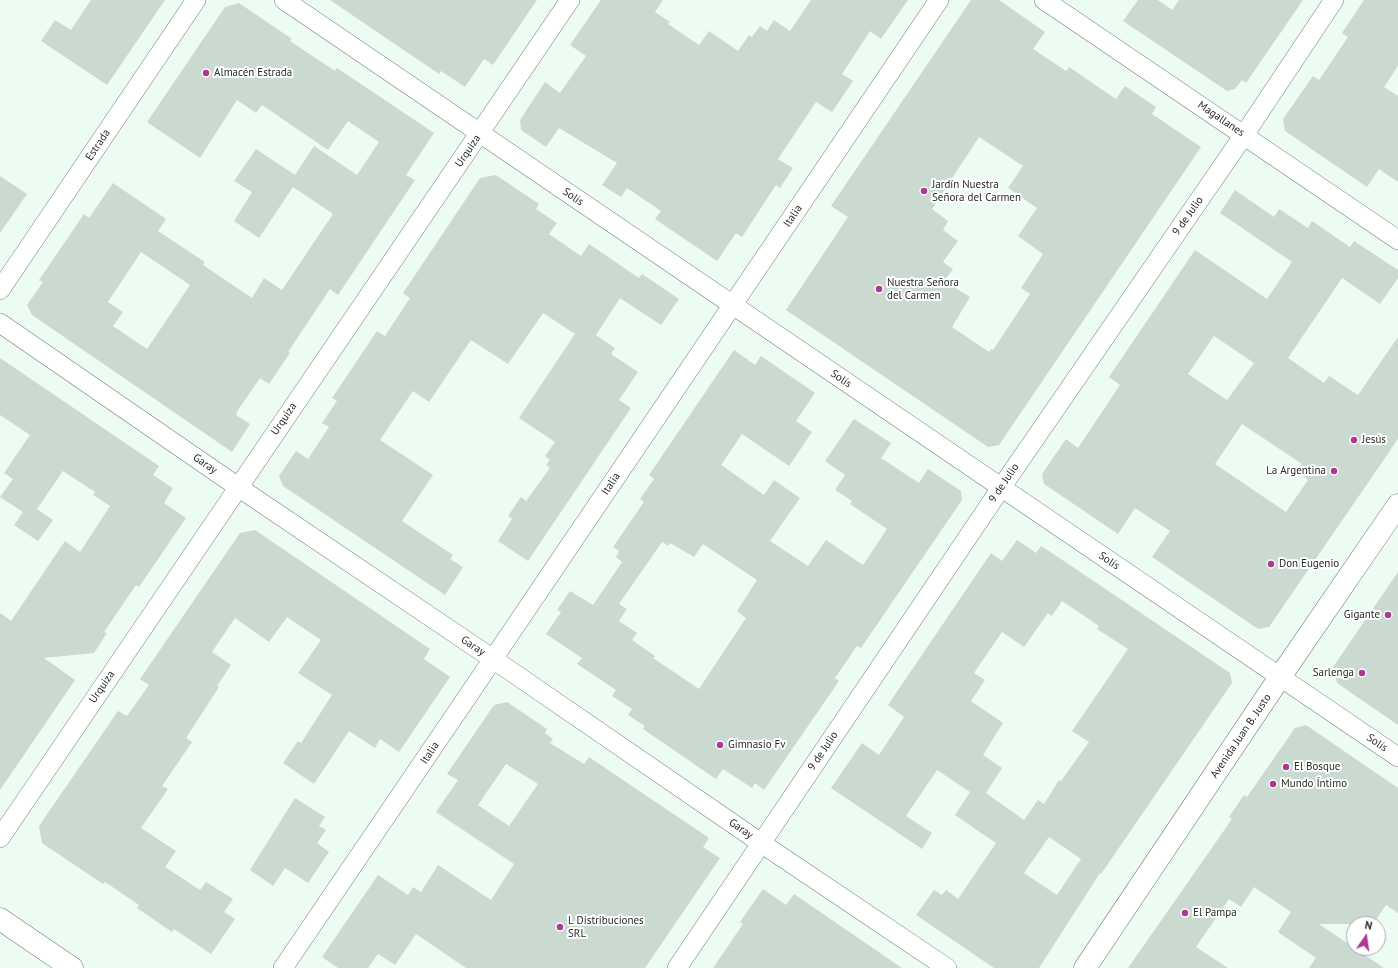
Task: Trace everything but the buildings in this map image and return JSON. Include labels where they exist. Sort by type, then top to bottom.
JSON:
[{"type":"main road","name":"Avenida Juan B. Justo","points":[[1085,968],[1280,677],[1398,505]]},
{"type":"main road","points":[[0,919],[72,968]]},
{"type":"street","name":"Estrada","points":[[0,290],[196,0]]},
{"type":"street","name":"Solís","points":[[284,0],[1398,757]]},
{"type":"street","name":"Urquiza","points":[[0,838],[570,0]]},
{"type":"street","name":"Italia","points":[[283,968],[494,659],[939,0]]},
{"type":"street","name":"Magallanes","points":[[1044,0],[1398,240]]},
{"type":"street","name":"9 de Julio","points":[[677,968],[1001,488],[1244,135],[1334,0]]},
{"type":"street","name":"Garay","points":[[0,324],[238,487],[494,659],[761,843],[947,968]]},
{"type":"place","name":"Almacén Estrada","points":[[206,73]]},
{"type":"place","name":"Jardín Nuestra Señora del Carmen","points":[[924,191]]},
{"type":"place","name":"Nuestra Señora del Carmen","points":[[879,289]]},
{"type":"place","name":"Jesús","points":[[1354,440]]},
{"type":"place","name":"La Argentina","points":[[1334,471]]},
{"type":"place","name":"Don Eugenio","points":[[1271,564]]},
{"type":"place","name":"Gigante","points":[[1388,615]]},
{"type":"place","name":"Sarlenga","points":[[1362,673]]},
{"type":"place","name":"Gimnasio Fv","points":[[720,745]]},
{"type":"place","name":"El Bosque","points":[[1286,767]]},
{"type":"place","name":"Mundo Íntimo","points":[[1273,784]]},
{"type":"place","name":"El Pampa","points":[[1185,913]]},
{"type":"place","name":"L Distribuciones SRL","points":[[560,927]]}]
